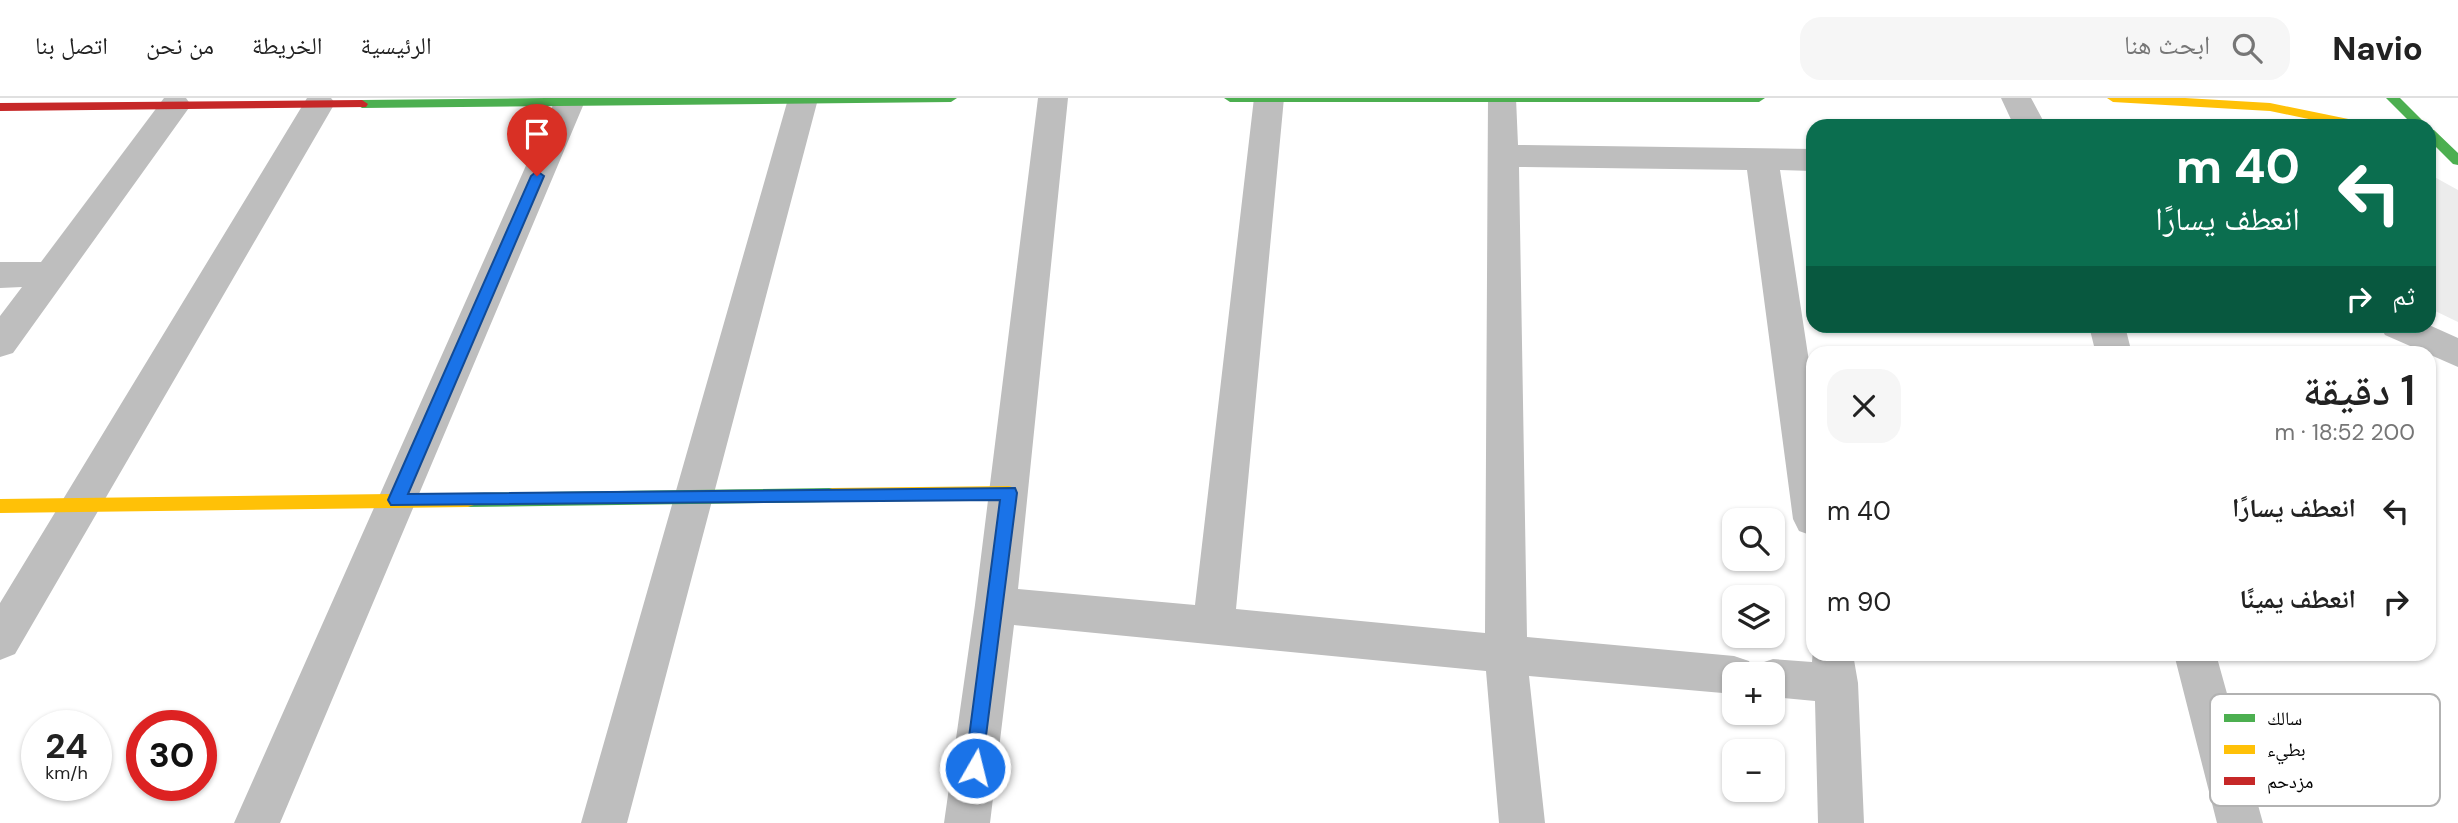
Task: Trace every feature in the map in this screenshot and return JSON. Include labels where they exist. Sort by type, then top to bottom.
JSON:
[{"type":"main road","points":[[0,107],[127,102],[951,98]]},
{"type":"main road","points":[[1230,98],[1759,98]]},
{"type":"main road","points":[[2113,98],[2219,99],[2301,110],[2336,119]]},
{"type":"main road","points":[[2392,98],[2414,119]]},
{"type":"main road","points":[[2436,140],[2458,163]]},
{"type":"main road","points":[[2436,154],[2458,163]]},
{"type":"main road","points":[[0,506],[1009,493]]},
{"type":"street","points":[[967,823],[996,605],[1053,98]]},
{"type":"street","points":[[1214,624],[1269,98]]},
{"type":"street","points":[[2016,98],[2026,119]]},
{"type":"street","points":[[604,823],[803,99]]},
{"type":"street","points":[[1502,100],[1506,657],[1522,823]]},
{"type":"street","points":[[257,823],[570,101]]},
{"type":"street","points":[[0,343],[178,102]]},
{"type":"street","points":[[0,641],[318,103]]},
{"type":"street","points":[[1504,156],[1806,160]]},
{"type":"street","points":[[1762,158],[1806,469]]},
{"type":"street","points":[[0,275],[49,274]]},
{"type":"street","points":[[2414,333],[2458,353]]},
{"type":"street","points":[[996,605],[1214,624],[1506,657],[1722,674]]},
{"type":"street","points":[[2197,661],[2210,710]]},
{"type":"street","points":[[1785,676],[1834,669],[1841,823]]},
{"type":"street","points":[[2235,806],[2240,823]]},
{"type":"shaded area","points":[[2436,178],[2458,190],[2458,322],[2436,311]]},
{"type":"traffic: fast","points":[[362,104],[951,98]]},
{"type":"traffic: fast","points":[[1230,98],[1759,98]]},
{"type":"traffic: fast","points":[[2392,98],[2414,119]]},
{"type":"traffic: fast","points":[[2436,140],[2458,161]]},
{"type":"traffic: fast","points":[[468,500],[832,495]]},
{"type":"traffic: slow","points":[[2113,98],[2270,107],[2329,119]]},
{"type":"traffic: slow","points":[[832,495],[1009,493]]},
{"type":"traffic: slow","points":[[0,506],[468,500]]},
{"type":"traffic: jam","points":[[0,107],[362,104]]},
{"type":"route","points":[[537,176],[397,500],[1009,493],[975,768]]}]
